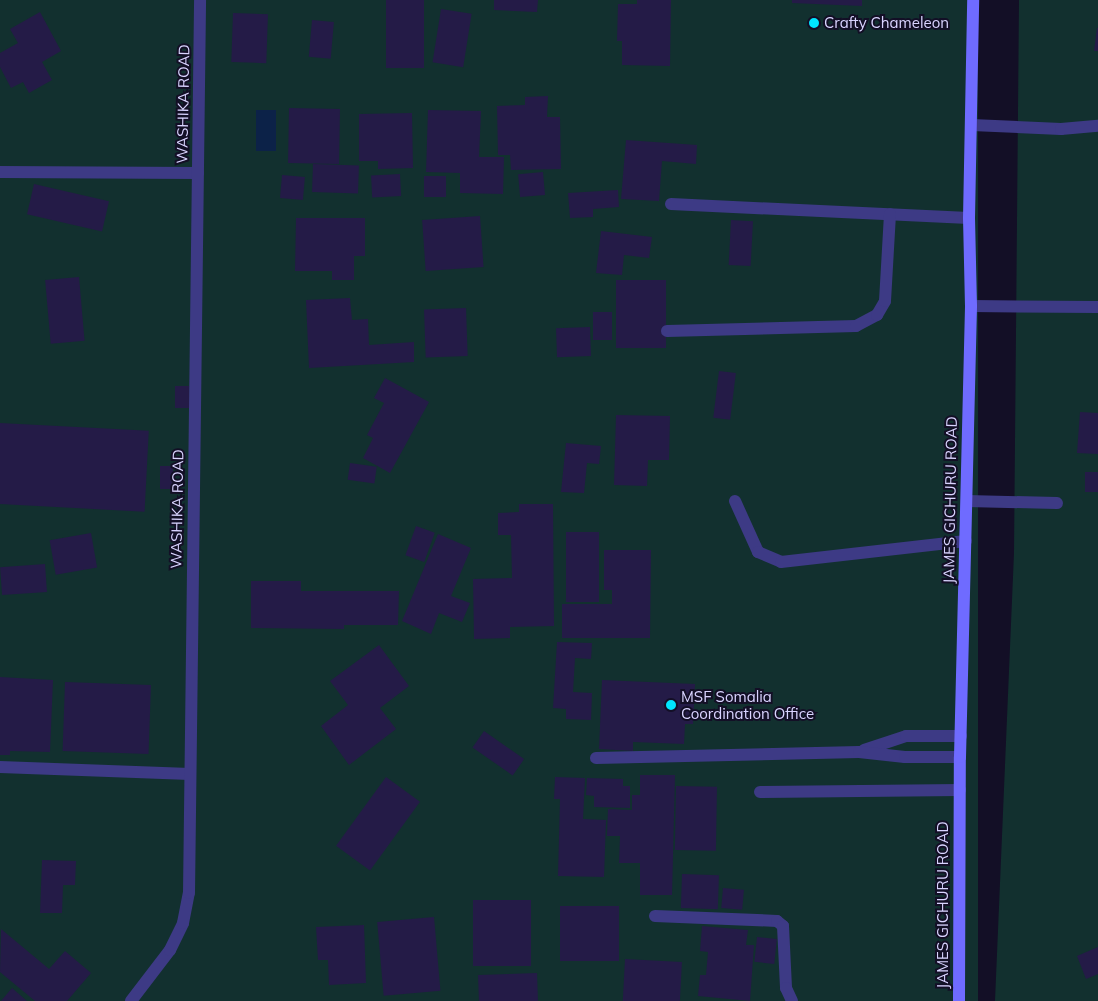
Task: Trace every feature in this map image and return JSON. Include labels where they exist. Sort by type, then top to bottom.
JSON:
[{"type":"main road","name":"JAMES GICHURU ROAD","points":[[959,1001],[960,736],[971,306],[969,218],[973,0]]},
{"type":"street","name":"WASHIKA ROAD","points":[[131,1001],[170,950],[183,923],[189,892],[200,0]]},
{"type":"street","points":[[972,125],[1061,129],[1098,126]]},
{"type":"street","points":[[0,172],[198,173]]},
{"type":"street","points":[[671,204],[969,218]]},
{"type":"street","points":[[667,331],[856,326],[877,315],[886,301],[890,214]]},
{"type":"street","points":[[971,306],[1098,306]]},
{"type":"street","points":[[735,501],[758,552],[781,562],[966,540]]},
{"type":"street","points":[[967,501],[1057,503]]},
{"type":"street","points":[[859,752],[906,736],[960,736]]},
{"type":"street","points":[[596,758],[859,752],[905,757],[960,757]]},
{"type":"street","points":[[0,766],[190,774]]},
{"type":"street","points":[[760,792],[960,790]]},
{"type":"street","points":[[656,916],[777,921],[783,926],[786,988],[792,1001]]},
{"type":"green space","points":[[0,0],[978,0],[978,1001],[0,1001]]},
{"type":"green space","points":[[1019,0],[1098,0],[1098,1001],[995,1001],[1014,553]]},
{"type":"water","points":[[256,110],[276,110],[276,151],[256,151]]},
{"type":"building","points":[[386,0],[424,0],[424,68],[386,68]]},
{"type":"building","points":[[494,0],[538,0],[537,12],[494,10]]},
{"type":"building","points":[[637,0],[671,0],[670,66],[622,65],[622,41],[617,41],[618,4],[637,4]]},
{"type":"building","points":[[792,0],[862,0],[862,6],[792,3]]},
{"type":"building","points":[[441,9],[472,14],[463,67],[433,62]]},
{"type":"building","points":[[40,12],[61,51],[42,62],[52,80],[29,93],[23,82],[11,88],[0,67],[0,53],[18,43],[10,29]]},
{"type":"building","points":[[233,13],[268,14],[266,63],[231,62]]},
{"type":"building","points":[[312,20],[334,22],[331,59],[309,57]]},
{"type":"building","points":[[1097,28],[1098,51],[1094,51]]},
{"type":"building","points":[[548,96],[547,117],[560,117],[561,169],[511,170],[510,155],[498,155],[497,106],[525,105],[525,97]]},
{"type":"building","points":[[289,108],[340,109],[339,164],[288,163]]},
{"type":"building","points":[[428,110],[481,111],[479,157],[504,157],[503,194],[460,193],[460,173],[426,172]]},
{"type":"building","points":[[412,113],[413,168],[378,169],[378,161],[359,161],[359,114]]},
{"type":"building","points":[[626,140],[697,145],[696,164],[662,161],[659,201],[621,199]]},
{"type":"building","points":[[313,164],[359,166],[358,194],[312,192]]},
{"type":"building","points":[[543,172],[545,195],[520,197],[518,174]]},
{"type":"building","points":[[400,174],[401,196],[372,197],[371,176]]},
{"type":"building","points":[[282,175],[305,177],[303,200],[280,198]]},
{"type":"building","points":[[424,176],[446,176],[446,197],[424,197]]},
{"type":"building","points":[[34,184],[109,201],[102,232],[27,214]]},
{"type":"building","points":[[618,190],[619,207],[593,209],[593,217],[570,218],[568,193]]},
{"type":"building","points":[[480,216],[484,267],[426,271],[422,220]]},
{"type":"building","points":[[296,218],[365,218],[365,256],[354,256],[354,280],[332,280],[332,271],[295,271]]},
{"type":"building","points":[[731,220],[753,221],[751,266],[729,265]]},
{"type":"building","points":[[601,231],[652,237],[649,258],[624,255],[622,275],[596,273]]},
{"type":"building","points":[[79,277],[85,341],[51,344],[45,280]]},
{"type":"building","points":[[616,280],[666,280],[666,348],[616,348]]},
{"type":"building","points":[[350,298],[352,320],[368,319],[369,345],[414,342],[414,362],[309,368],[306,300]]},
{"type":"building","points":[[466,308],[468,356],[426,357],[424,309]]},
{"type":"building","points":[[593,312],[612,312],[612,340],[593,340]]},
{"type":"building","points":[[590,327],[591,356],[557,357],[556,328]]},
{"type":"building","points":[[719,371],[736,373],[730,420],[713,418]]},
{"type":"building","points":[[385,378],[429,402],[390,473],[363,458],[373,438],[367,435],[384,403],[374,398]]},
{"type":"building","points":[[175,386],[189,386],[189,408],[175,408]]},
{"type":"building","points":[[1080,412],[1098,413],[1098,454],[1077,453]]},
{"type":"building","points":[[616,415],[670,416],[669,460],[648,460],[647,486],[614,485]]},
{"type":"building","points":[[0,423],[149,431],[145,512],[0,504]]},
{"type":"building","points":[[566,443],[601,446],[599,464],[587,463],[584,493],[561,492]]},
{"type":"building","points":[[350,463],[377,467],[374,484],[348,480]]},
{"type":"building","points":[[160,466],[173,466],[173,489],[160,489]]},
{"type":"building","points":[[1085,472],[1098,472],[1098,492],[1085,492]]},
{"type":"building","points":[[519,504],[553,504],[554,626],[510,627],[510,638],[474,639],[473,579],[512,578],[511,535],[498,535],[498,513],[519,512]]},
{"type":"building","points":[[416,526],[435,533],[424,562],[405,555]]},
{"type":"building","points":[[566,532],[599,532],[599,602],[566,602]]},
{"type":"building","points":[[91,533],[97,567],[56,575],[50,540]]},
{"type":"building","points":[[438,534],[471,548],[451,596],[470,603],[462,622],[439,613],[431,634],[402,621]]},
{"type":"building","points":[[604,550],[651,550],[650,638],[562,638],[562,604],[612,604],[612,590],[604,590]]},
{"type":"building","points":[[45,564],[47,592],[2,595],[0,567]]},
{"type":"building","points":[[251,581],[301,581],[301,591],[399,591],[398,625],[344,625],[344,629],[251,628]]},
{"type":"building","points":[[557,642],[592,643],[591,659],[575,658],[573,692],[592,693],[591,720],[566,719],[566,709],[553,708]]},
{"type":"building","points":[[379,645],[409,686],[380,708],[396,729],[349,765],[321,726],[348,705],[330,681]]},
{"type":"building","points":[[0,677],[53,680],[50,752],[10,751],[10,755],[0,755]]},
{"type":"building","points":[[602,680],[695,684],[693,724],[685,724],[684,744],[633,742],[633,751],[599,749]]},
{"type":"building","points":[[65,682],[151,685],[149,754],[63,751]]},
{"type":"building","points":[[484,731],[524,759],[513,775],[473,747]]},
{"type":"building","points":[[640,775],[675,775],[672,895],[640,895],[640,863],[619,863],[620,836],[607,836],[608,809],[632,810],[632,795],[640,795]]},
{"type":"building","points":[[386,777],[420,802],[370,870],[336,846]]},
{"type":"building","points":[[555,777],[585,778],[583,819],[606,820],[604,877],[558,876],[560,799],[554,799]]},
{"type":"building","points":[[587,778],[623,779],[623,786],[630,786],[630,808],[594,807],[594,796],[586,795]]},
{"type":"building","points":[[676,786],[717,787],[716,851],[675,850]]},
{"type":"building","points":[[42,860],[76,861],[75,885],[63,885],[62,913],[40,913]]},
{"type":"building","points":[[682,874],[719,875],[718,909],[681,908]]},
{"type":"building","points":[[723,888],[744,890],[742,910],[721,908]]},
{"type":"building","points":[[473,900],[531,900],[531,966],[473,966]]},
{"type":"building","points":[[560,906],[619,906],[619,961],[560,961]]},
{"type":"building","points":[[434,917],[440,991],[384,996],[377,922]]},
{"type":"building","points":[[364,925],[366,983],[329,985],[328,960],[318,960],[316,927]]},
{"type":"building","points":[[702,926],[748,930],[746,945],[754,945],[750,1001],[698,996],[700,975],[706,975],[708,952],[700,951]]},
{"type":"building","points":[[1,929],[49,969],[65,951],[91,973],[67,1001],[35,1001],[0,972]]},
{"type":"building","points":[[757,937],[777,939],[774,964],[754,962]]},
{"type":"building","points":[[1098,947],[1098,974],[1086,979],[1077,956]]},
{"type":"building","points":[[625,959],[682,962],[680,1001],[623,1001]]},
{"type":"building","points":[[537,973],[538,1001],[479,1001],[478,975]]},
{"type":"building","points":[[12,988],[27,1001],[1,1001]]},
{"type":"place","name":"Crafty Chameleon","points":[[814,23]]},
{"type":"place","name":"MSF Somalia Coordination Office","points":[[671,705]]}]
